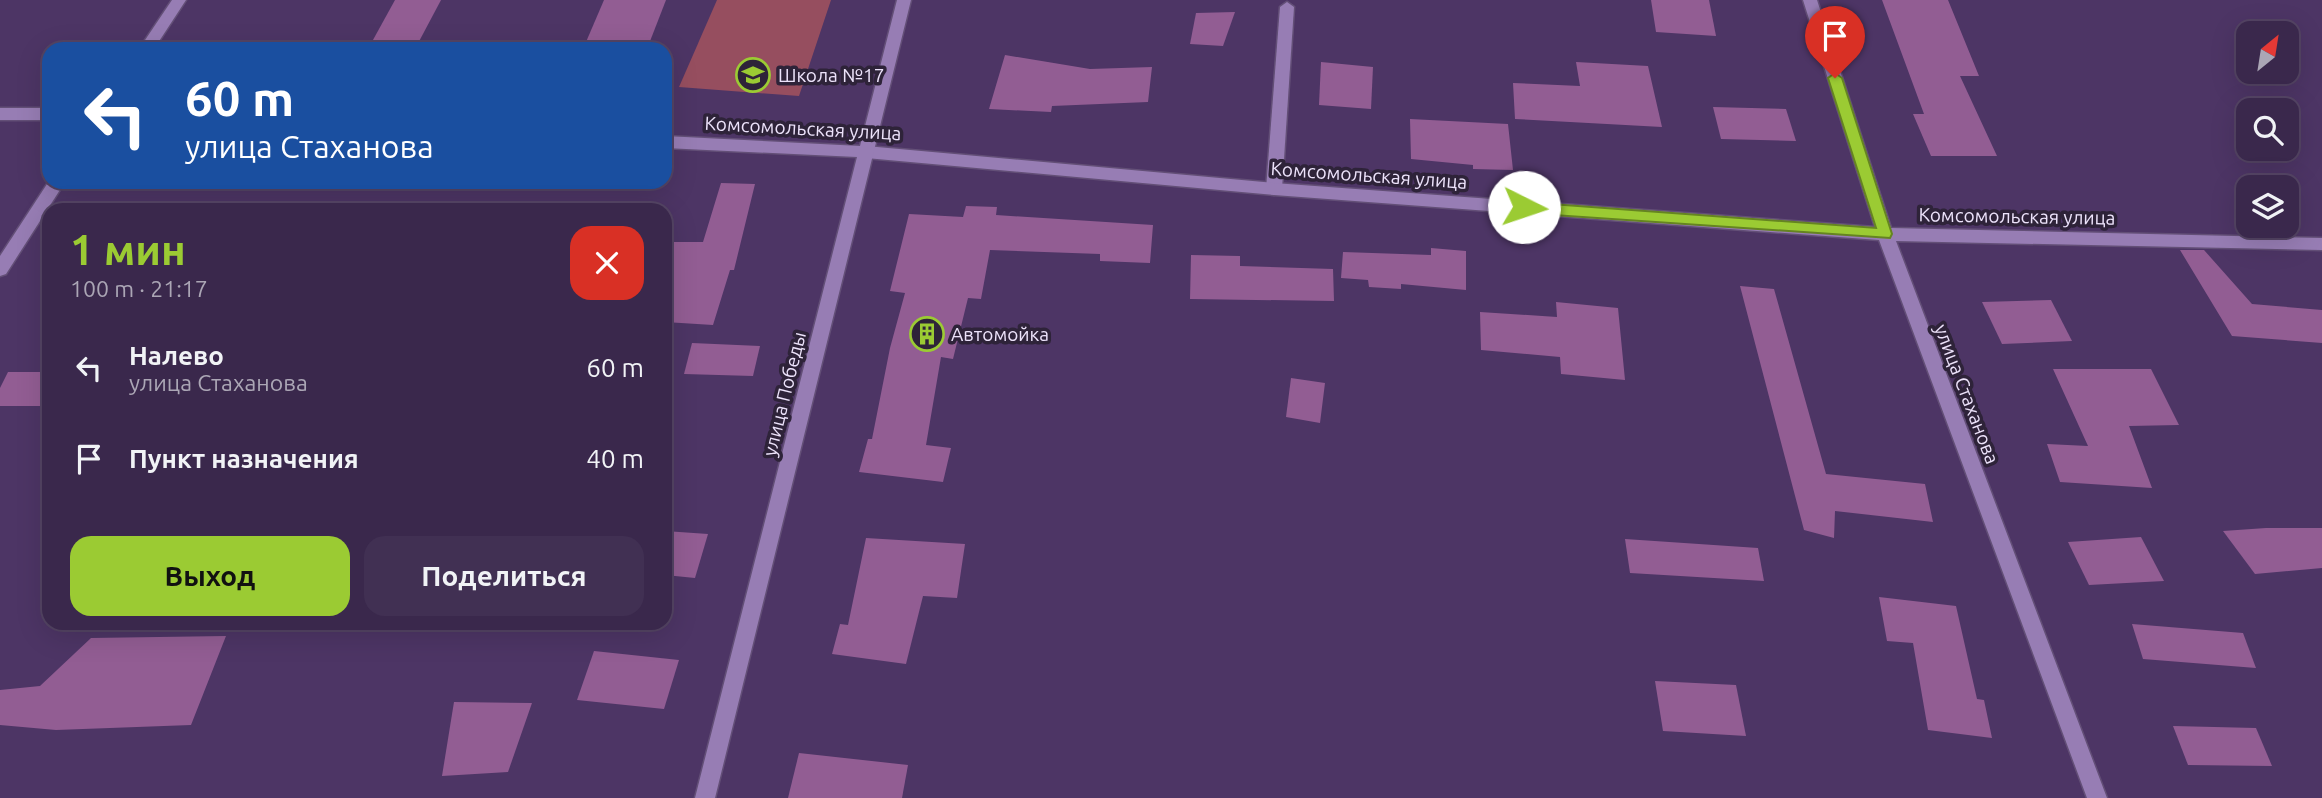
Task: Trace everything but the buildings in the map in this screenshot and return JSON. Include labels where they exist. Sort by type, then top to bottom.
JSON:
[{"type":"street","points":[[151,42],[179,0]]},
{"type":"street","name":"улица Победы","points":[[705,798],[904,0]]},
{"type":"street","name":"улица Стаханова","points":[[1810,0],[1885,234],[2096,798]]},
{"type":"street","points":[[1274,189],[1287,7]]},
{"type":"street","points":[[0,114],[42,114]]},
{"type":"street","name":"Комсомольская улица","points":[[672,142],[866,152],[1274,189],[1885,234],[2322,244]]},
{"type":"street","points":[[0,268],[42,205]]},
{"type":"shaded area","points":[[717,0],[831,0],[799,96],[679,87]]},
{"type":"place","name":"Школа №17","points":[[753,75]]},
{"type":"place","name":"Автомойка","points":[[927,334]]},
{"type":"route","points":[[1524,207],[1885,234],[1835,78]]}]
